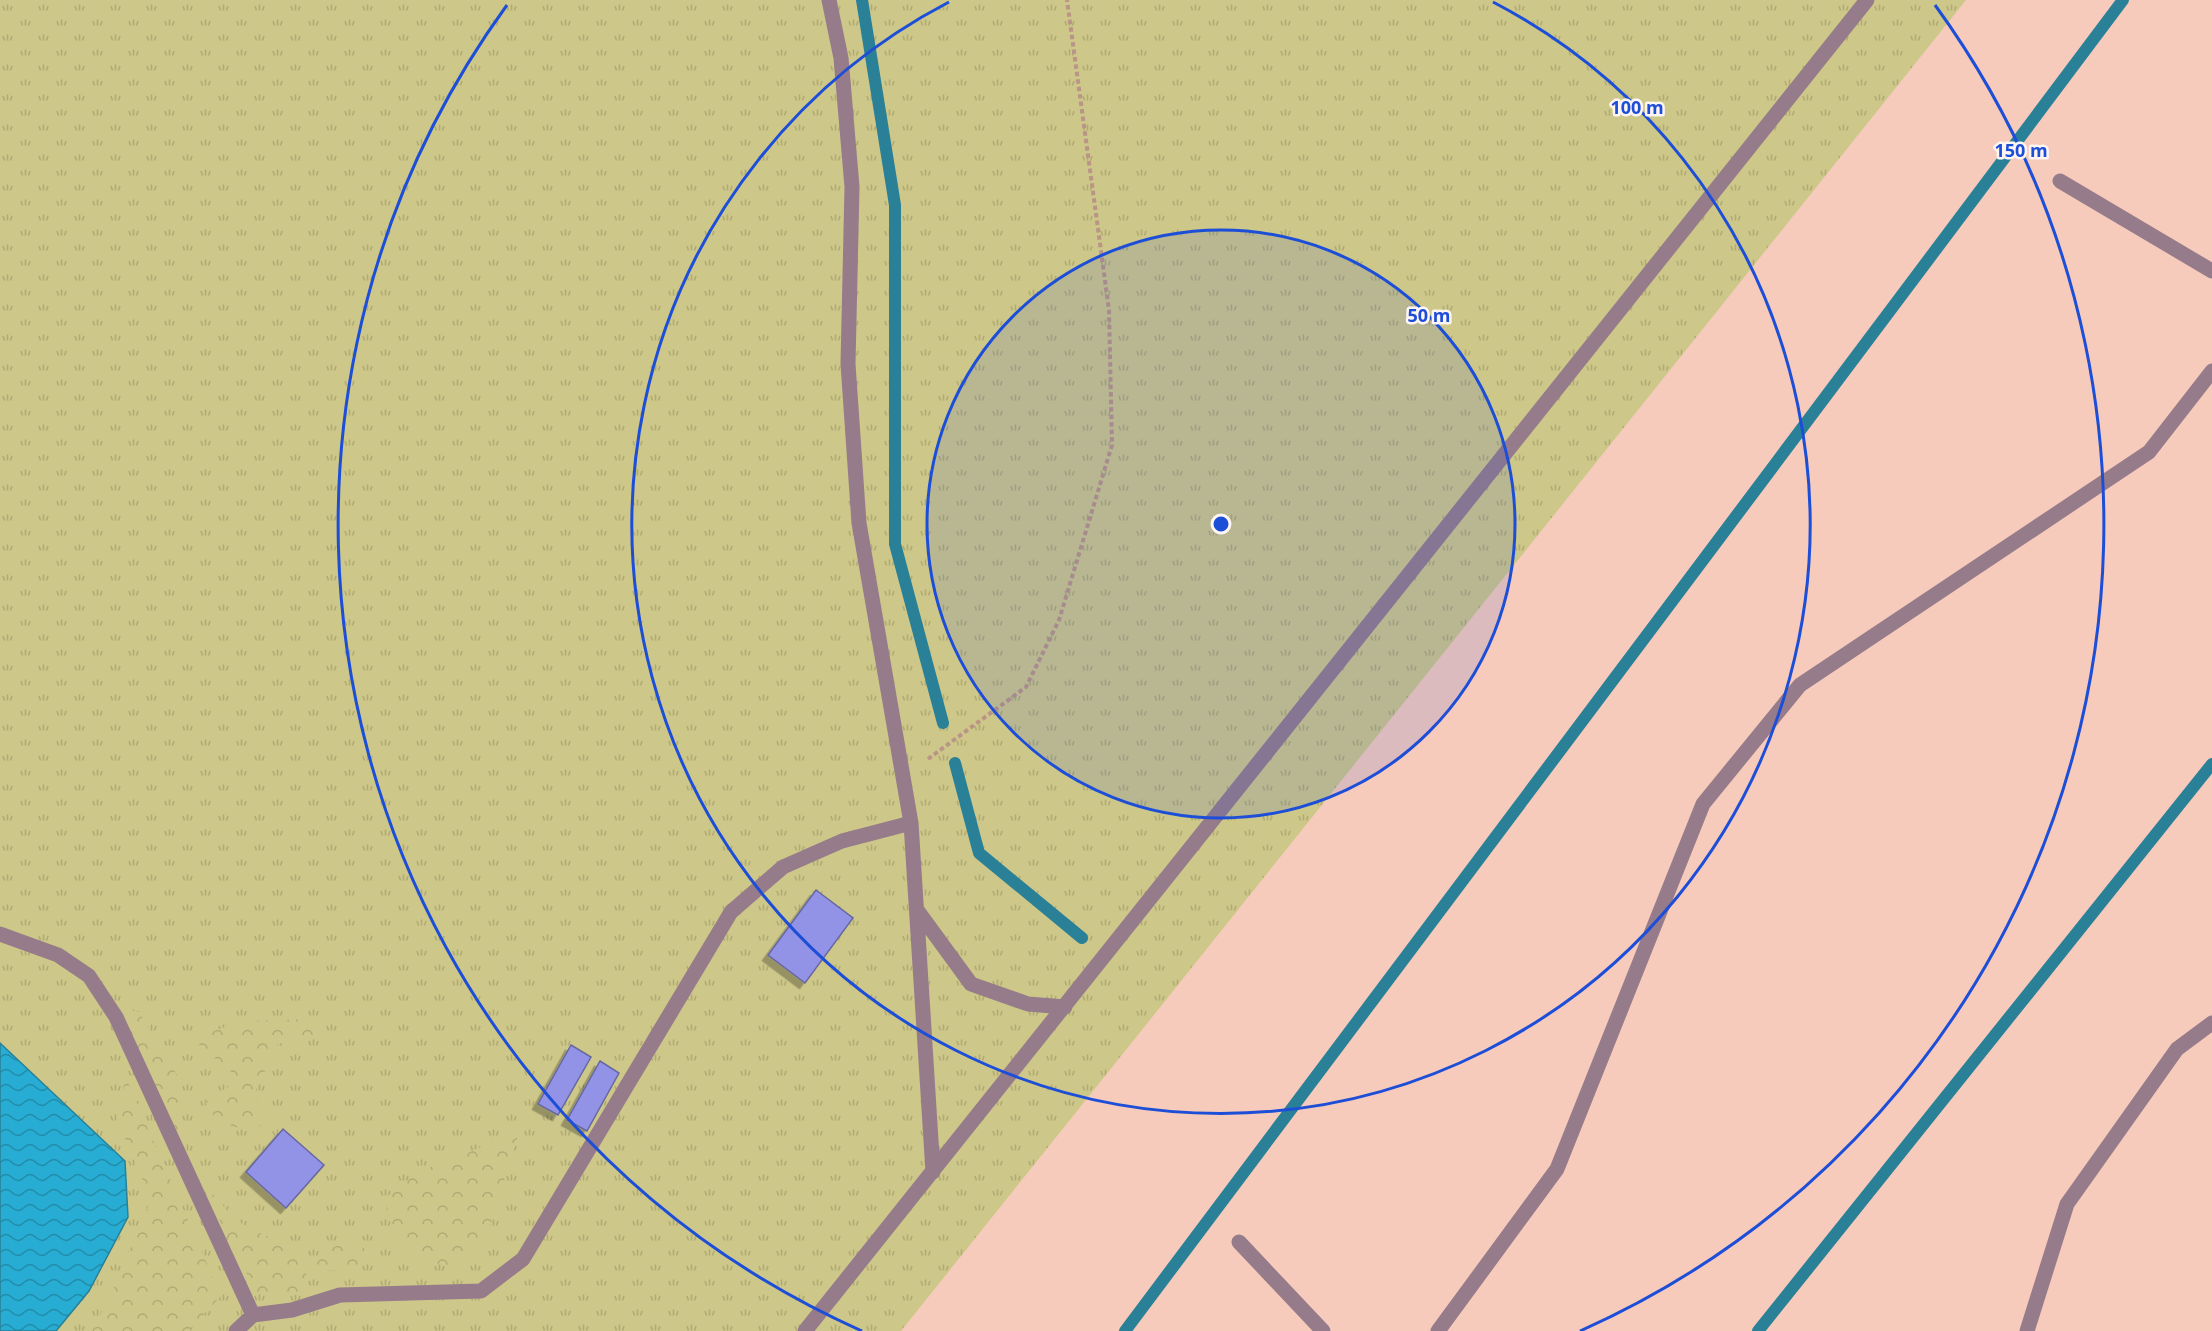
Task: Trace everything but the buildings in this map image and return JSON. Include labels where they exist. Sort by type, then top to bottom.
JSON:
[{"type":"street","points":[[829,0],[841,58],[852,187],[848,364],[859,523],[911,823],[933,1172]]},
{"type":"street","points":[[805,1331],[1867,0]]},
{"type":"street","points":[[2060,181],[2212,271]]},
{"type":"street","points":[[1438,1331],[1557,1169],[1703,804],[1800,685],[2149,452],[2212,370]]},
{"type":"street","points":[[236,1331],[253,1315],[291,1310],[340,1295],[481,1291],[523,1259],[731,912],[783,867],[842,841],[911,823]]},
{"type":"street","points":[[917,910],[971,984],[1029,1004],[1065,1006]]},
{"type":"street","points":[[0,934],[58,955],[89,976],[121,1027],[253,1315]]},
{"type":"street","points":[[2027,1331],[2067,1204],[2177,1049],[2212,1023]]},
{"type":"street","points":[[1239,1242],[1323,1331]]},
{"type":"path","points":[[903,777],[1026,687],[1059,620],[1112,445],[1109,310],[1067,0]]},
{"type":"green space","points":[[0,0],[1966,0],[901,1331],[0,1331]]},
{"type":"green space","points":[[119,1008],[139,1012],[178,1077],[181,1140]]},
{"type":"green space","points":[[314,1019],[320,1035],[278,1044],[253,1096],[270,1118],[251,1132],[217,1121],[205,1102],[240,1079],[192,1039],[242,1021]]},
{"type":"green space","points":[[126,1078],[221,1296],[188,1331],[92,1331],[114,1287],[151,1199],[116,1118]]},
{"type":"green space","points":[[519,1132],[484,1246],[446,1266],[410,1256],[393,1232],[384,1199],[418,1172]]},
{"type":"green space","points":[[199,1179],[237,1221],[264,1235],[295,1246],[308,1279],[300,1295],[256,1292]]},
{"type":"green space","points":[[354,1238],[374,1259],[354,1269],[315,1271],[319,1254]]},
{"type":"water","points":[[0,1043],[125,1161],[128,1217],[89,1291],[56,1331],[0,1331]]},
{"type":"waterway","points":[[862,0],[895,205],[895,544],[943,723]]},
{"type":"waterway","points":[[1125,1331],[2123,0]]},
{"type":"waterway","points":[[955,763],[979,853],[1082,938]]},
{"type":"waterway","points":[[1758,1331],[2212,764]]}]
